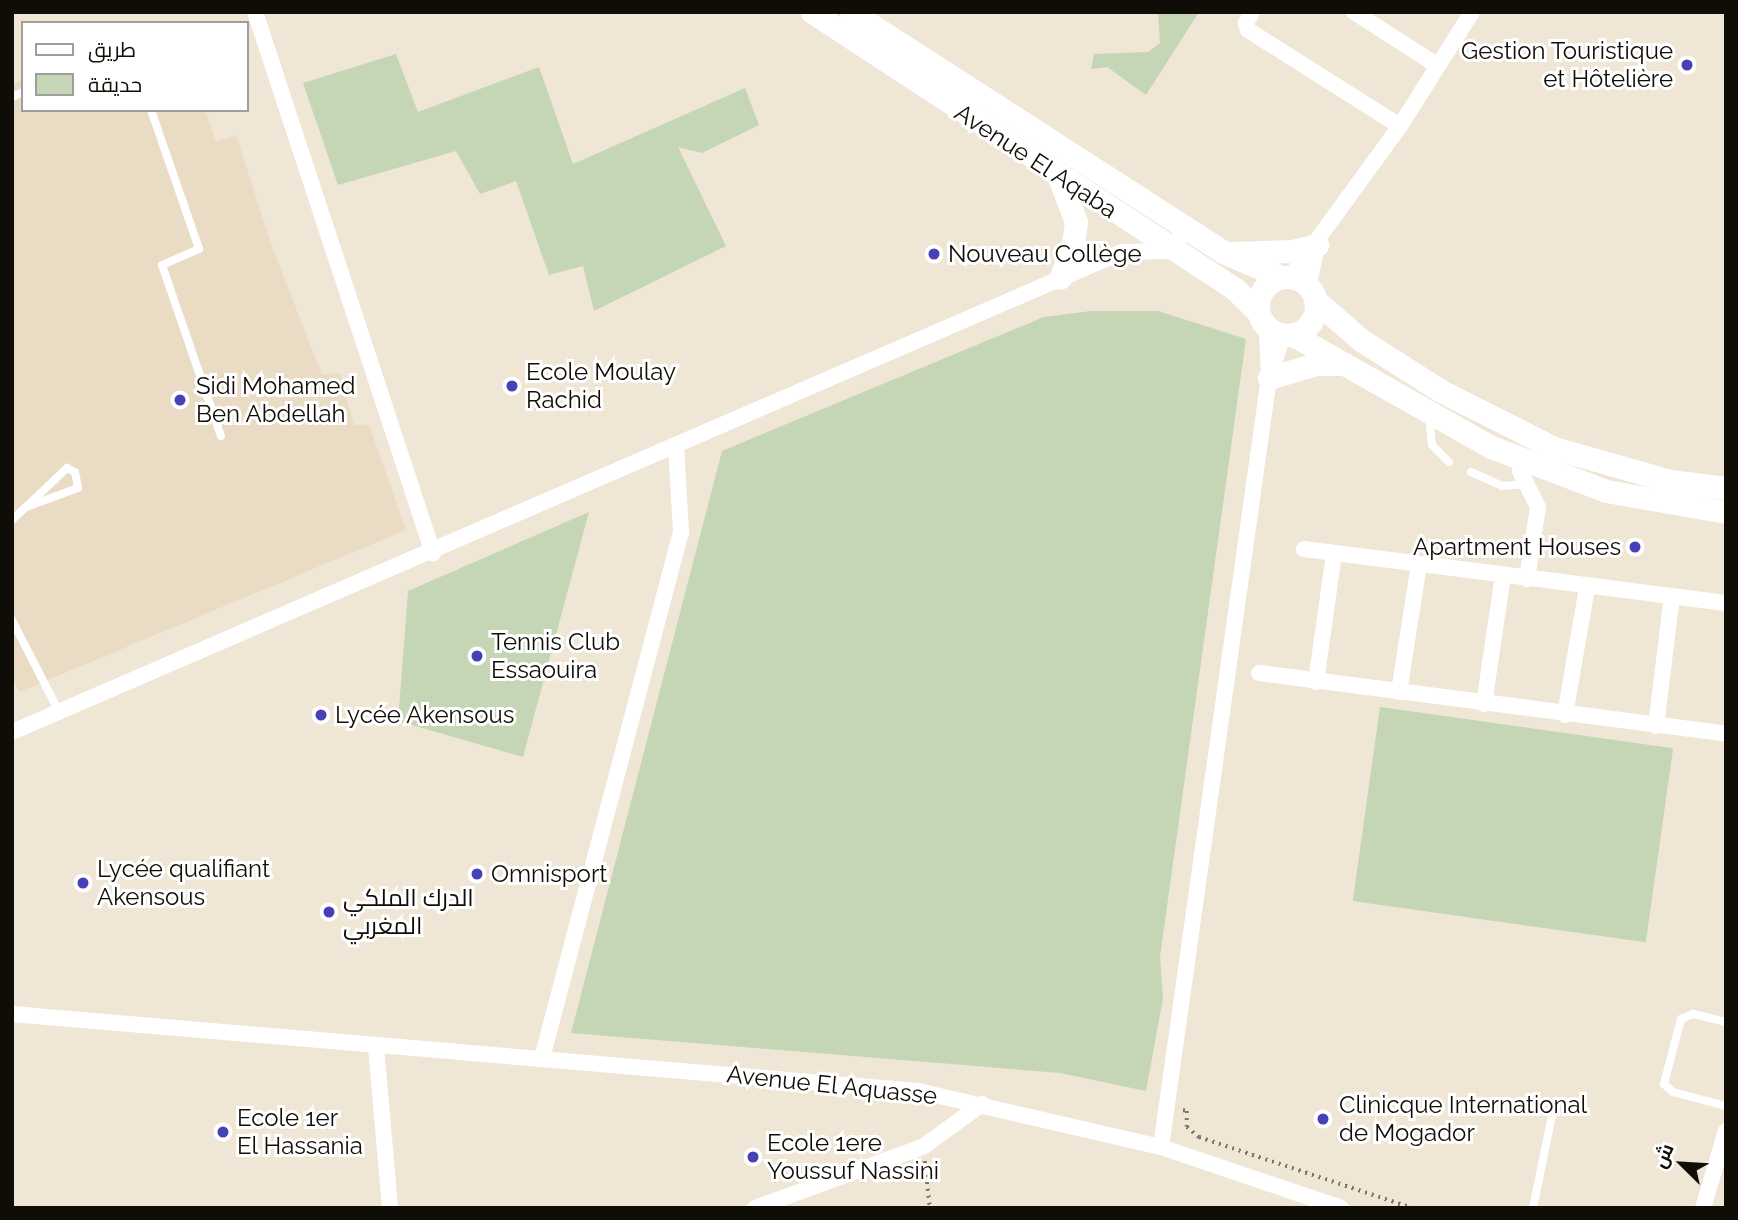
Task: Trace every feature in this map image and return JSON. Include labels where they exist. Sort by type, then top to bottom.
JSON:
[{"type":"main road","name":"Avenue El Aqaba","points":[[812,12],[844,36],[1171,251],[1235,289],[1275,328],[1346,365],[1429,414],[1523,464],[1606,491],[1726,512]]},
{"type":"main road","name":"Avenue El Aqaba","points":[[857,14],[1223,252],[1299,285],[1361,340],[1441,391],[1554,448],[1650,477],[1726,488]]},
{"type":"main road","points":[[1059,177],[1071,198],[1076,222],[1072,250],[1060,278]]},
{"type":"main road","points":[[1223,252],[1293,251],[1317,245]]},
{"type":"main road","points":[[1299,285],[1314,318],[1275,328],[1265,286],[1299,285]]},
{"type":"main road","points":[[1269,378],[1316,364],[1346,365]]},
{"type":"street","points":[[255,12],[433,553]]},
{"type":"street","points":[[1252,12],[1246,23],[1248,30],[1400,126]]},
{"type":"street","points":[[1354,12],[1438,66]]},
{"type":"street","points":[[1299,285],[1317,245],[1400,126],[1472,12]]},
{"type":"street","points":[[844,36],[857,14]]},
{"type":"street","points":[[1122,252],[1154,205]]},
{"type":"street","points":[[12,732],[433,553],[1122,252],[1171,251],[1186,227]]},
{"type":"street","points":[[1161,1147],[1275,328]]},
{"type":"street","points":[[542,1058],[676,557],[681,532],[677,446]]},
{"type":"street","points":[[1523,464],[1538,507],[1527,579]]},
{"type":"street","points":[[1304,550],[1726,603]]},
{"type":"street","points":[[1316,682],[1334,554]]},
{"type":"street","points":[[1399,692],[1419,565]]},
{"type":"street","points":[[1484,704],[1503,576]]},
{"type":"street","points":[[1565,715],[1587,587]]},
{"type":"street","points":[[1656,726],[1672,596]]},
{"type":"street","points":[[1259,673],[1726,734]]},
{"type":"street","name":"Avenue El Aquasse","points":[[12,1014],[918,1091],[1161,1147],[1292,1194]]},
{"type":"street","points":[[376,1047],[390,1208]]},
{"type":"street","points":[[755,1208],[924,1146],[982,1104]]},
{"type":"street","points":[[1703,1208],[1726,1132]]},
{"type":"street","points":[[1292,1194],[1306,1208]]},
{"type":"street","points":[[1292,1194],[1341,1208]]},
{"type":"lane","points":[[152,112],[199,249],[162,265],[221,436]]},
{"type":"lane","points":[[1429,414],[1432,444],[1449,462]]},
{"type":"lane","points":[[1471,472],[1502,486],[1524,488],[1523,464]]},
{"type":"lane","points":[[12,520],[67,468],[75,472],[78,488],[26,507]]},
{"type":"lane","points":[[12,620],[59,712]]},
{"type":"lane","points":[[1726,1022],[1693,1014],[1681,1019],[1664,1084],[1672,1092],[1726,1106]]},
{"type":"lane","points":[[1534,1208],[1555,1101]]},
{"type":"path","points":[[1167,1106],[1187,1111],[1187,1127],[1199,1137],[1412,1208]]},
{"type":"path","points":[[924,1146],[930,1208]]},
{"type":"shaded area","name":"Sidi Mohamed Ben Abdellah","points":[[21,81],[21,112],[206,112],[216,142],[236,135],[271,244],[322,375],[340,373],[354,426],[369,425],[406,530],[19,692],[12,675],[12,84]]},
{"type":"green space","points":[[1158,12],[1199,12],[1146,95],[1107,67],[1091,69],[1094,54],[1148,52],[1160,43]]},
{"type":"green space","points":[[396,54],[418,112],[539,67],[573,164],[745,88],[759,125],[702,153],[678,147],[726,246],[594,311],[583,266],[549,275],[516,181],[480,194],[456,151],[338,185],[303,83]]},
{"type":"green space","points":[[1091,311],[1158,311],[1246,339],[1160,957],[1163,998],[1146,1091],[1060,1073],[571,1033],[722,451],[1044,317]]},
{"type":"green space","name":"Tennis Club Essaouira","points":[[589,512],[523,757],[398,721],[408,591]]},
{"type":"green space","points":[[1380,707],[1673,748],[1646,942],[1353,901]]},
{"type":"place","name":"Gestion Touristique et Hôtelière","points":[[1687,65]]},
{"type":"place","name":"Nouveau Collège","points":[[934,254]]},
{"type":"place","name":"Ecole Moulay Rachid","points":[[512,386]]},
{"type":"place","name":"Sidi Mohamed Ben Abdellah","points":[[180,400]]},
{"type":"place","name":"Apartment Houses","points":[[1635,547]]},
{"type":"place","name":"Tennis Club Essaouira","points":[[477,656]]},
{"type":"place","name":"Lycée Akensous","points":[[321,715]]},
{"type":"place","name":"Omnisport","points":[[477,874]]},
{"type":"place","name":"Lycée qualifiant Akensous","points":[[83,883]]},
{"type":"place","name":"الدرك الملكي المغربي","points":[[329,912]]},
{"type":"place","name":"Clinicque International de Mogador","points":[[1323,1119]]},
{"type":"place","name":"Ecole 1er El Hassania","points":[[223,1132]]},
{"type":"place","name":"Ecole 1ere Youssuf Nassini","points":[[753,1157]]}]
